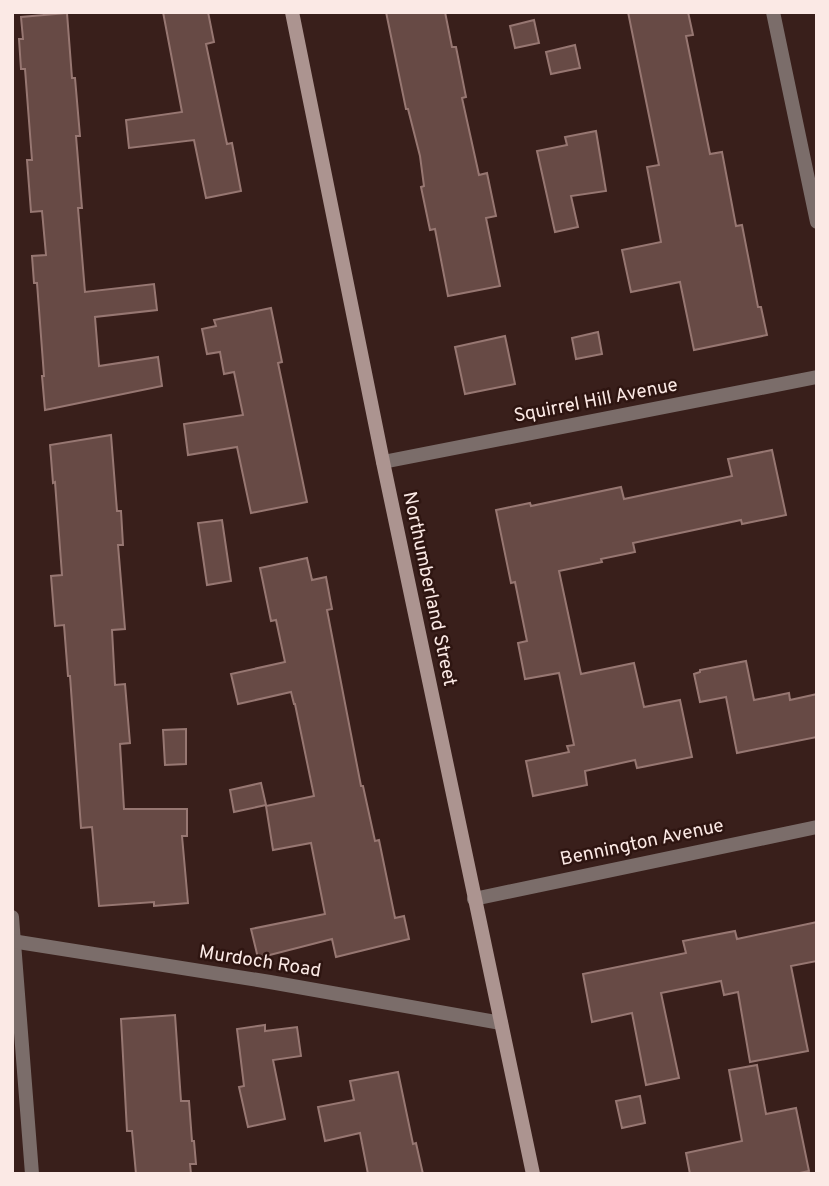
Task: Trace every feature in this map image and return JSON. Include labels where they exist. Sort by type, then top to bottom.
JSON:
[{"type":"street","name":"Northumberland Street","points":[[292,12],[383,462],[533,1174]]},
{"type":"street","points":[[773,12],[817,222]]},
{"type":"street","name":"Squirrel Hill Avenue","points":[[383,462],[817,377]]},
{"type":"street","name":"Bennington Avenue","points":[[474,899],[817,827]]},
{"type":"street","points":[[12,917],[32,1174]]},
{"type":"street","name":"Murdoch Road","points":[[13,941],[270,982],[501,1023]]},
{"type":"building","points":[[163,12],[208,12],[214,42],[206,44],[227,144],[232,143],[241,191],[206,198],[194,140],[129,148],[126,120],[182,112]]},
{"type":"building","points":[[386,12],[445,12],[452,47],[456,47],[466,97],[462,98],[479,175],[487,173],[496,216],[486,218],[500,286],[448,296],[435,229],[430,230],[421,187],[424,186],[420,156],[406,109]]},
{"type":"building","points":[[628,12],[688,12],[693,35],[686,36],[710,154],[722,152],[736,226],[742,225],[758,307],[761,307],[767,335],[694,350],[680,282],[631,292],[622,250],[661,242],[647,167],[659,165]]},
{"type":"building","points":[[67,13],[80,136],[76,136],[82,208],[78,208],[85,292],[154,284],[157,310],[95,317],[99,366],[158,357],[162,386],[45,410],[37,283],[34,283],[32,256],[46,255],[42,211],[31,212],[27,160],[32,160],[25,69],[21,69],[19,39],[23,39],[21,17]]},
{"type":"building","points":[[534,20],[539,43],[515,48],[510,26]]},
{"type":"building","points":[[575,45],[580,68],[551,74],[546,52]]},
{"type":"building","points":[[596,131],[606,191],[571,196],[578,227],[555,232],[537,151],[567,145],[565,137]]},
{"type":"building","points":[[271,308],[282,362],[278,363],[307,502],[251,513],[237,447],[188,455],[184,424],[243,415],[234,372],[224,374],[220,352],[207,354],[202,329],[216,326],[214,320]]},
{"type":"building","points":[[598,332],[602,354],[576,359],[572,338]]},
{"type":"building","points":[[505,336],[515,384],[465,394],[455,347]]},
{"type":"building","points":[[111,435],[117,511],[121,511],[123,545],[118,545],[125,629],[112,630],[115,685],[125,684],[130,743],[120,744],[124,809],[187,809],[187,836],[182,836],[188,903],[154,906],[154,902],[99,906],[92,827],[81,828],[64,625],[55,626],[51,576],[62,575],[50,445]]},
{"type":"building","points":[[772,450],[786,515],[742,524],[741,520],[633,543],[635,552],[559,571],[581,674],[634,663],[644,707],[680,700],[692,757],[637,768],[635,760],[585,771],[587,785],[533,796],[526,761],[569,752],[567,746],[574,745],[559,673],[525,679],[518,643],[527,641],[515,582],[511,583],[496,510],[530,503],[531,506],[621,487],[624,499],[732,476],[728,459]]},
{"type":"building","points":[[222,520],[231,581],[207,585],[198,523]]},
{"type":"building","points":[[307,558],[312,580],[326,577],[332,609],[327,610],[361,786],[375,841],[379,840],[395,918],[404,916],[409,939],[336,957],[332,939],[258,958],[251,929],[325,914],[311,843],[273,850],[266,806],[314,796],[291,692],[238,704],[231,674],[285,662],[276,620],[271,621],[260,568]]},
{"type":"building","points":[[746,661],[754,700],[789,693],[790,700],[817,694],[817,737],[737,753],[726,697],[700,702],[694,674],[700,670]]},
{"type":"building","points":[[186,729],[186,764],[165,765],[163,730]]},
{"type":"building","points":[[261,783],[266,805],[234,812],[230,790]]},
{"type":"building","points":[[817,922],[817,961],[791,966],[808,1051],[750,1062],[738,992],[724,995],[721,981],[661,993],[679,1078],[646,1085],[632,1013],[592,1022],[583,974],[686,953],[683,941],[735,931],[737,939]]},
{"type":"building","points":[[175,1015],[181,1101],[189,1101],[196,1164],[190,1164],[191,1174],[136,1174],[132,1131],[127,1131],[121,1019]]},
{"type":"building","points":[[265,1025],[265,1031],[297,1027],[301,1056],[273,1060],[285,1119],[248,1127],[239,1087],[244,1086],[237,1029]]},
{"type":"building","points":[[757,1065],[766,1114],[796,1108],[809,1171],[795,1174],[690,1174],[686,1153],[742,1141],[729,1070]]},
{"type":"building","points":[[398,1072],[413,1144],[416,1143],[423,1174],[368,1174],[360,1133],[325,1141],[318,1107],[354,1100],[350,1081]]},
{"type":"building","points":[[640,1096],[645,1123],[622,1128],[616,1101]]}]
